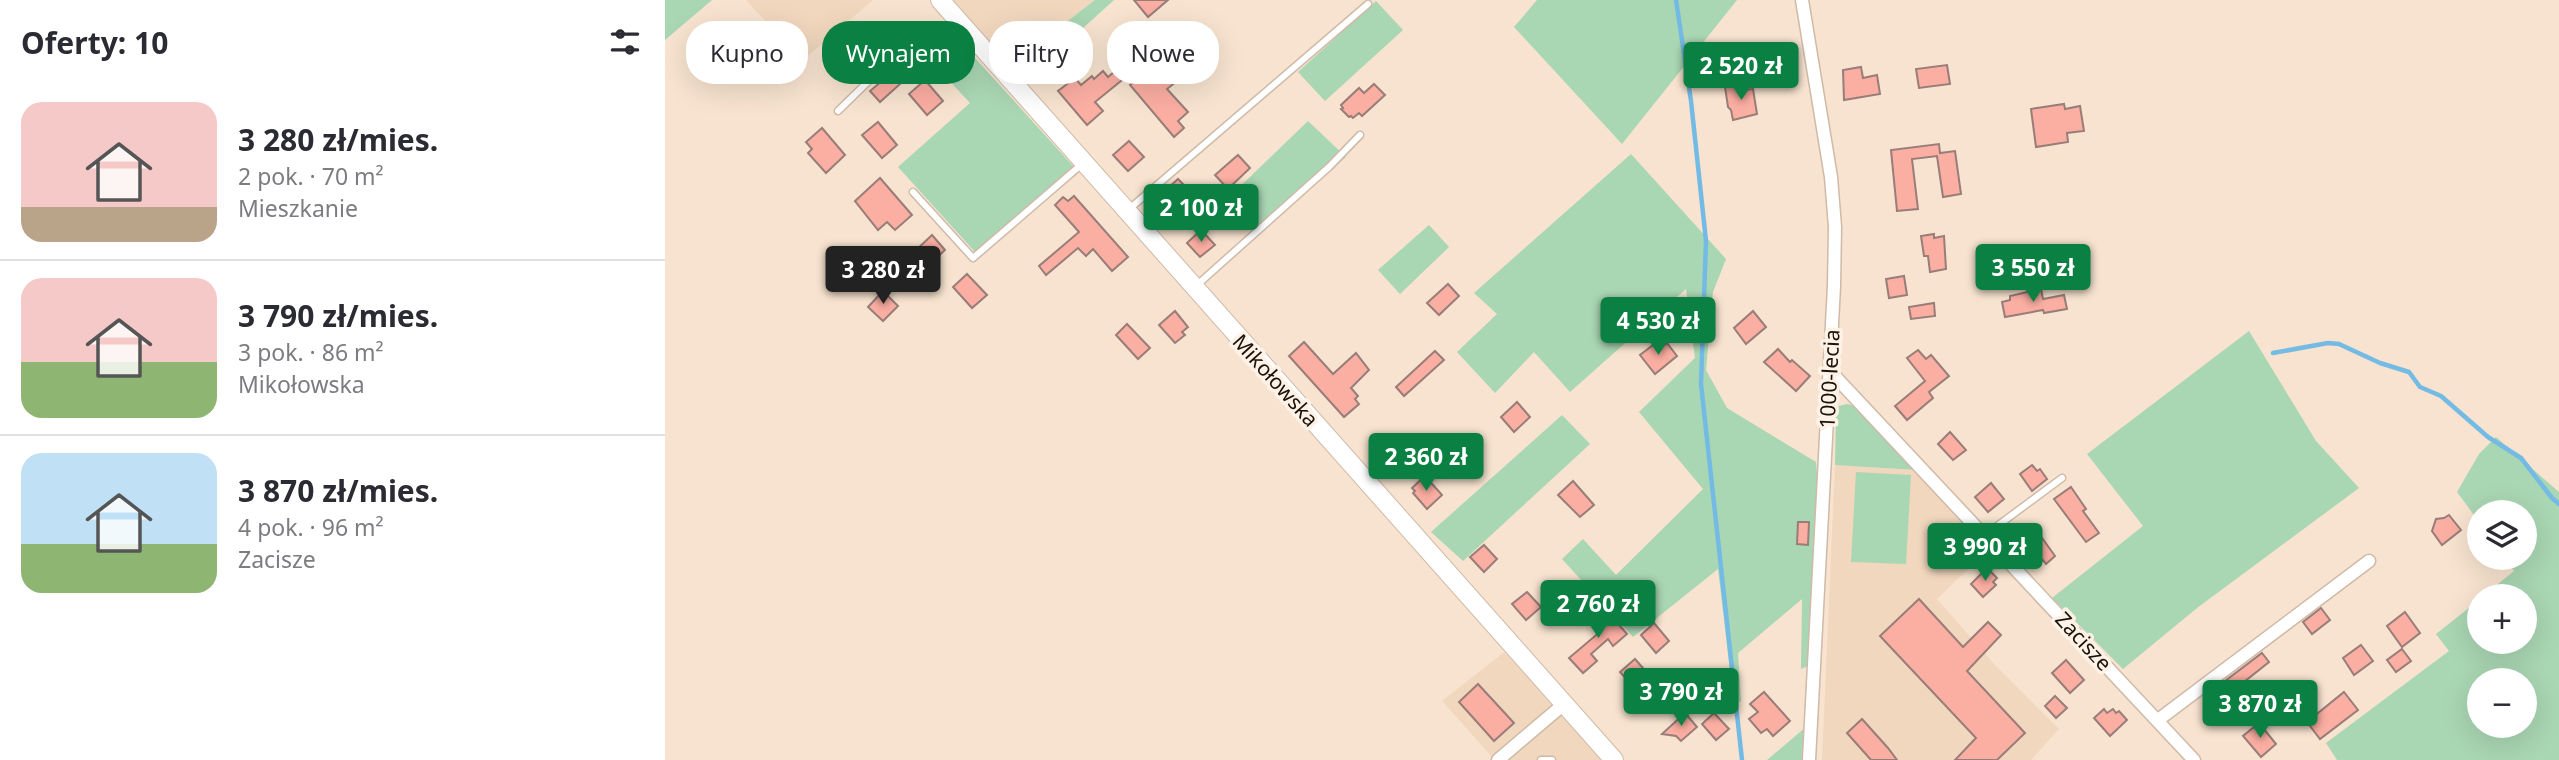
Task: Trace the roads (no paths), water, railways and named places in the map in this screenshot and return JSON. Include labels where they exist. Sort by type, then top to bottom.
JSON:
[{"type":"main road","name":"Mikołowska","points":[[940,0],[958,21]]},
{"type":"main road","name":"Mikołowska","points":[[975,40],[1610,759]]},
{"type":"street","name":"1000-lecia","points":[[1803,0],[1831,177],[1835,227],[1809,760]]},
{"type":"street","name":"Zacisze","points":[[1829,370],[2194,760]]},
{"type":"street","points":[[2158,720],[2369,561]]},
{"type":"street","points":[[1499,760],[1564,704]]},
{"type":"lane","points":[[1127,212],[1368,4]]},
{"type":"lane","points":[[838,111],[866,84]]},
{"type":"lane","points":[[1195,288],[1329,167],[1360,135]]},
{"type":"lane","points":[[913,192],[973,258],[1083,162]]},
{"type":"lane","points":[[1985,535],[2061,478]]},
{"type":"lane","points":[[1541,760],[1552,760]]},
{"type":"waterway","points":[[1676,0],[1691,101],[1706,241],[1701,384],[1742,760]]},
{"type":"waterway","points":[[2273,353],[2328,343],[2339,344],[2380,363],[2409,372],[2420,387],[2441,396],[2488,437],[2521,458],[2559,504]]}]
